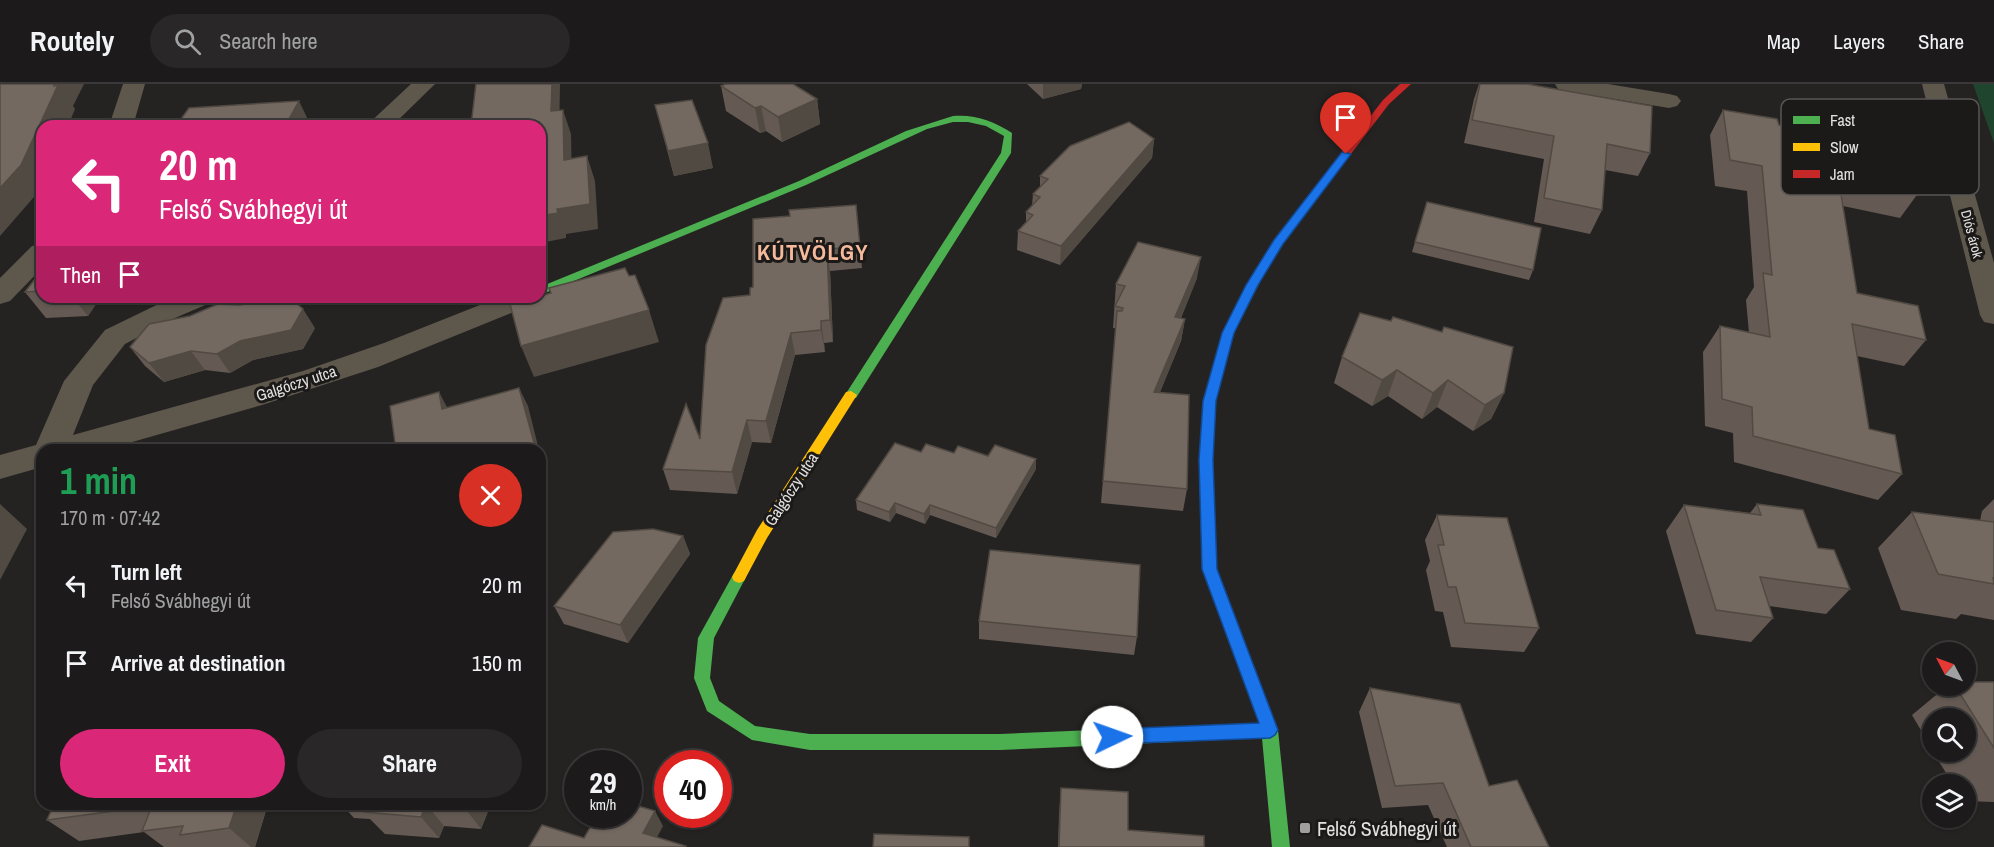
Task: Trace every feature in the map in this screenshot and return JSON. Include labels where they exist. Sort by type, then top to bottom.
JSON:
[{"type":"street","points":[[123,120],[134,84]]},
{"type":"street","points":[[385,120],[424,84]]},
{"type":"street","points":[[1281,847],[1270,730],[1209,569],[1206,460],[1210,401],[1228,333],[1278,242],[1386,102],[1406,84]]},
{"type":"street","points":[[1566,84],[1669,101]]},
{"type":"street","name":"Diós árok","points":[[1933,84],[1937,99]]},
{"type":"street","name":"Galgóczy utca","points":[[546,289],[860,159],[924,128],[951,119],[979,120],[997,126],[1009,135],[1006,153],[762,534],[706,638],[702,678],[713,706],[752,733],[810,742],[1000,742],[1270,730]]},
{"type":"street","name":"Diós árok","points":[[1962,195],[1994,315]]},
{"type":"street","points":[[0,295],[36,258]]},
{"type":"street","points":[[53,444],[79,381],[115,338],[185,303]]},
{"type":"street","name":"Galgóczy utca","points":[[82,444],[316,378],[511,303]]},
{"type":"street","points":[[0,467],[36,457]]},
{"type":"green space","points":[[1973,84],[1994,84],[1994,143],[1979,99]]},
{"type":"building","points":[[0,84],[58,85],[42,120],[36,120],[36,133],[21,165],[0,188]]},
{"type":"building","points":[[476,84],[552,84],[551,111],[563,110],[564,160],[587,156],[590,204],[557,209],[558,213],[546,215],[546,120],[472,120]]},
{"type":"building","points":[[726,84],[793,84],[817,99],[778,117],[761,106],[755,108],[721,86]]},
{"type":"building","points":[[1480,84],[1527,84],[1652,106],[1650,153],[1607,144],[1602,210],[1544,198],[1554,136],[1472,120]]},
{"type":"building","points":[[692,100],[708,143],[668,151],[655,105]]},
{"type":"building","points":[[299,101],[288,120],[180,120],[189,108]]},
{"type":"building","points":[[1723,110],[1777,119],[1781,125],[1781,195],[1841,195],[1857,293],[1918,306],[1926,340],[1852,324],[1869,429],[1895,435],[1902,474],[1753,436],[1752,407],[1722,399],[1720,326],[1770,337],[1763,273],[1772,275],[1762,166],[1730,160]]},
{"type":"building","points":[[1129,122],[1154,139],[1061,246],[1018,231],[1033,215],[1026,212],[1040,197],[1033,194],[1048,179],[1040,176],[1070,146]]},
{"type":"building","points":[[1427,202],[1541,228],[1533,270],[1415,242]]},
{"type":"building","points":[[856,205],[860,247],[827,249],[830,320],[821,321],[821,330],[791,333],[766,421],[747,420],[732,472],[663,469],[686,404],[700,439],[706,345],[723,298],[750,295],[750,288],[753,287],[753,219],[790,216],[789,210]]},
{"type":"building","points":[[1138,242],[1201,257],[1175,317],[1185,319],[1154,392],[1189,395],[1187,489],[1103,481],[1117,311],[1122,311],[1123,308],[1115,306],[1125,286],[1116,284]]},
{"type":"building","points":[[625,268],[629,276],[635,275],[649,310],[521,346],[510,304],[546,303],[546,294],[551,293],[549,288]]},
{"type":"building","points":[[36,278],[36,291],[25,292]]},
{"type":"building","points":[[296,303],[303,309],[291,330],[240,341],[217,354],[191,351],[149,363],[130,347],[149,324],[190,316],[218,304]]},
{"type":"building","points":[[1360,313],[1391,321],[1393,317],[1442,332],[1444,327],[1513,347],[1504,393],[1485,405],[1448,380],[1433,393],[1397,370],[1382,380],[1342,357]]},
{"type":"building","points":[[519,388],[534,444],[395,444],[390,406],[439,392],[442,409]]},
{"type":"building","points":[[895,443],[921,452],[926,444],[954,453],[958,446],[988,456],[995,445],[1036,459],[996,528],[930,505],[924,514],[895,503],[889,512],[856,500]]},
{"type":"building","points":[[1757,504],[1803,510],[1818,548],[1834,550],[1850,589],[1760,577],[1773,618],[1716,610],[1684,505],[1761,515]]},
{"type":"building","points":[[1912,512],[1994,522],[1994,584],[1938,574]]},
{"type":"building","points":[[1437,515],[1507,518],[1539,628],[1465,623],[1456,587],[1448,587],[1438,545],[1444,545]]},
{"type":"building","points":[[653,529],[683,536],[620,625],[554,606],[613,532]]},
{"type":"building","points":[[990,550],[1140,565],[1137,637],[979,621]]},
{"type":"building","points":[[1976,682],[1994,682],[1994,748],[1976,719],[1976,708],[1969,708],[1961,696],[1976,696]]},
{"type":"building","points":[[1370,688],[1460,704],[1489,786],[1517,780],[1549,847],[1471,847],[1443,783],[1395,786]]},
{"type":"building","points":[[1061,788],[1128,792],[1128,830],[1204,836],[1204,847],[1059,847]]},
{"type":"building","points":[[642,807],[654,811],[643,833],[686,846],[529,847],[542,825],[584,838],[590,828],[642,828]]},
{"type":"building","points":[[51,810],[122,810],[47,820]]},
{"type":"building","points":[[150,810],[235,810],[229,828],[180,835],[183,826],[142,831]]},
{"type":"building","points":[[365,810],[424,810],[421,817],[364,812]]},
{"type":"building","points":[[874,834],[969,837],[969,847],[873,847]]},
{"type":"traffic: fast","points":[[546,289],[803,183],[938,122],[961,118],[983,122],[1003,131],[1009,135],[1006,153],[851,395]]},
{"type":"traffic: fast","points":[[1254,282],[1228,333],[1210,401],[1206,460],[1209,569],[1270,730],[1281,847]]},
{"type":"traffic: fast","points":[[739,577],[706,638],[702,678],[713,706],[752,733],[810,742],[1000,742],[1270,730]]},
{"type":"traffic: slow","points":[[739,577],[762,534],[851,395]]},
{"type":"traffic: jam","points":[[1254,282],[1278,242],[1386,102],[1406,84]]},
{"type":"place","name":"Felső Svábhegyi út","points":[[1305,828]]},
{"type":"district","name":"KÚTVÖLGY","points":[[813,252]]},
{"type":"route","points":[[1112,737],[1270,730],[1209,569],[1206,460],[1210,401],[1228,333],[1252,285],[1278,242],[1346,154]]}]
